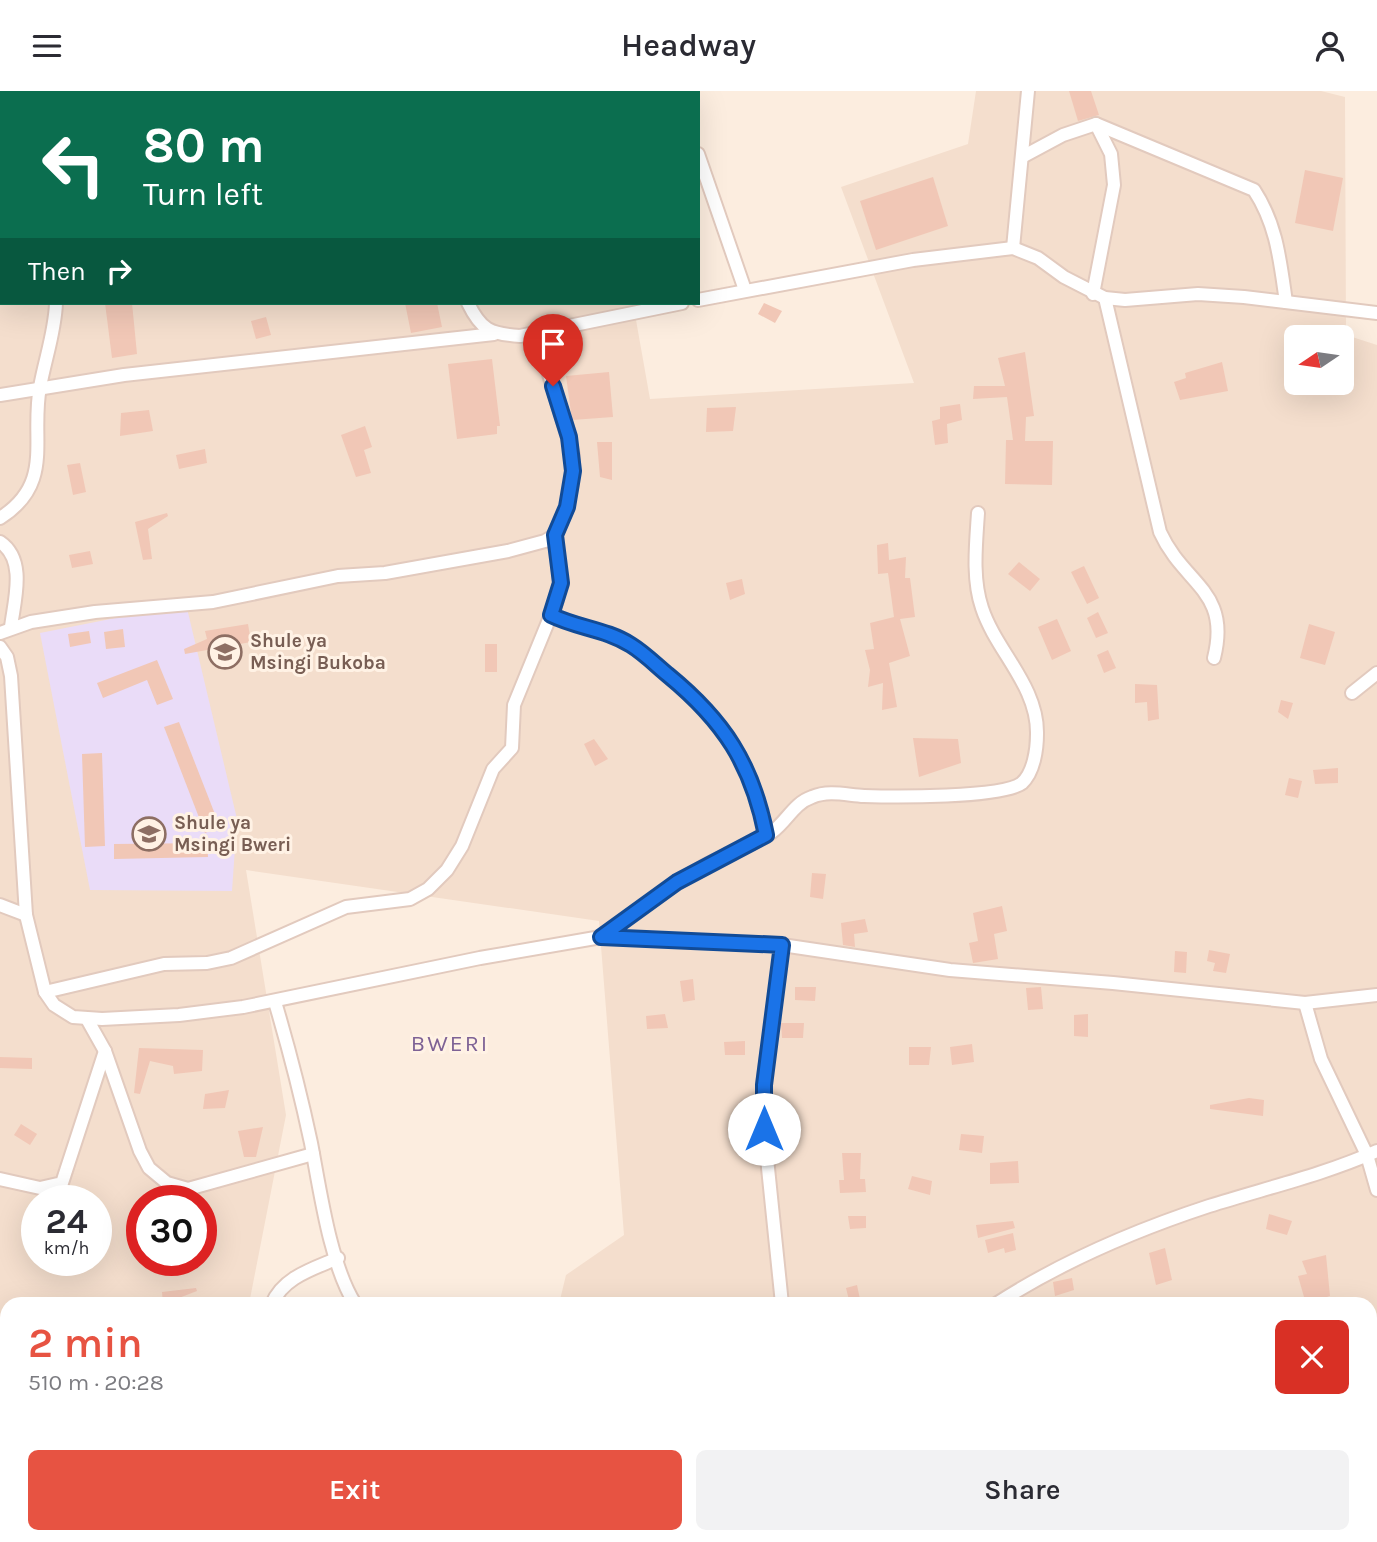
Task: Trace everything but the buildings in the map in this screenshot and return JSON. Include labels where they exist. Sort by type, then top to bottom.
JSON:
[{"type":"street","points":[[1013,248],[1028,91]]},
{"type":"street","points":[[1022,157],[1063,135],[1096,124],[1254,190],[1268,212],[1278,243],[1286,302]]},
{"type":"street","points":[[1096,124],[1111,154],[1114,177],[1099,296],[1160,533],[1167,548],[1197,582],[1220,621],[1214,658]]},
{"type":"street","points":[[700,160],[745,290]]},
{"type":"street","points":[[700,300],[913,260],[1013,248],[1038,258],[1099,296],[1125,300],[1198,294],[1377,313]]},
{"type":"street","points":[[0,518],[21,501],[34,481],[38,455],[39,390],[56,305]]},
{"type":"street","points":[[469,305],[476,320],[494,334]]},
{"type":"street","points":[[0,395],[124,375],[494,334],[537,334],[673,305]]},
{"type":"street","points":[[45,992],[164,964],[207,963],[231,958],[346,907],[410,899],[428,889],[447,870],[462,846],[493,769],[512,748],[514,705],[551,615],[561,583],[555,535],[569,495],[573,455],[537,334]]},
{"type":"street","points":[[601,937],[677,882],[766,835],[802,801],[825,792],[899,796],[990,792],[1009,790],[1021,783],[1031,772],[1038,733],[1035,713],[1014,667],[993,634],[981,607],[976,567],[978,513]]},
{"type":"street","points":[[0,542],[7,546],[15,562],[17,584],[5,630],[95,612],[174,607],[235,598],[338,576],[385,573],[518,549],[555,535]]},
{"type":"street","points":[[551,615],[573,626],[608,634],[631,645],[713,716],[747,767],[766,835]]},
{"type":"street","points":[[0,647],[7,657],[11,676],[26,915],[45,992],[62,1011],[73,1017],[88,1019],[179,1015],[275,1002],[480,958],[601,937],[782,945],[950,970],[1113,982],[1305,1003],[1377,995]]},
{"type":"street","points":[[1352,693],[1377,673]]},
{"type":"street","points":[[0,905],[26,915]]},
{"type":"street","points":[[781,1297],[764,1129],[764,1085],[782,945]]},
{"type":"street","points":[[275,1002],[298,1080],[338,1258],[352,1297]]},
{"type":"street","points":[[1305,1003],[1321,1059],[1372,1153],[1377,1190]]},
{"type":"street","points":[[88,1019],[105,1051],[140,1151],[149,1168],[167,1183],[188,1189],[313,1154]]},
{"type":"street","points":[[0,1179],[40,1188],[62,1183],[105,1051]]},
{"type":"street","points":[[1007,1297],[1049,1271],[1118,1242],[1207,1207],[1305,1179],[1372,1153]]},
{"type":"street","points":[[277,1297],[300,1274],[338,1258]]},
{"type":"shaded area","points":[[976,91],[1321,91],[1345,97],[1346,325],[1284,325],[1284,395],[1354,395],[1354,338],[1377,345],[1377,1297],[561,1297],[566,1275],[624,1235],[599,921],[246,870],[286,1115],[250,1297],[0,1297],[0,305],[633,305],[650,399],[914,383],[841,187],[968,144]]},
{"type":"shaded area","points":[[186,604],[237,819],[232,891],[90,890],[40,633]]},
{"type":"place","name":"Shule ya Msingi Bukoba","points":[[225,652]]},
{"type":"place","name":"Shule ya Msingi Bweri","points":[[149,834]]},
{"type":"district","name":"BWERI","points":[[450,1043]]},
{"type":"route","points":[[553,386],[569,437],[573,471],[567,507],[555,535],[561,583],[551,615],[573,626],[608,634],[631,645],[713,716],[747,767],[766,835],[677,882],[601,937],[782,945],[764,1085],[764,1129]]}]
